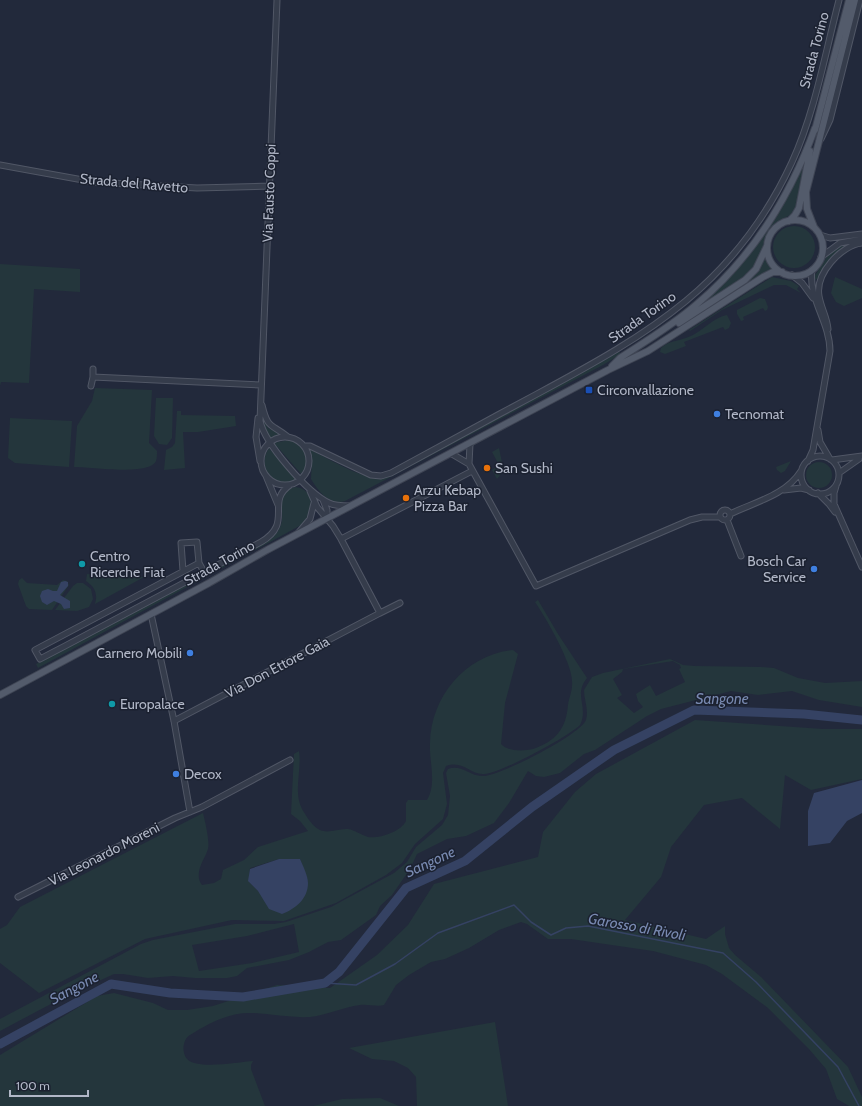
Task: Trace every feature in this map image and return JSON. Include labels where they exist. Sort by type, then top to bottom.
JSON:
[{"type":"main road","points":[[789,221],[800,220],[814,228],[820,235],[823,246],[821,257],[812,270],[805,274],[792,275],[782,272],[772,262],[768,254],[767,246],[771,234],[775,229],[796,215],[799,208],[815,128],[849,0]]},
{"type":"main road","points":[[814,228],[806,198],[815,152],[855,0]]},
{"type":"main road","points":[[608,370],[620,358],[697,304],[730,273],[750,250],[767,227],[787,193],[801,165],[815,128]]},
{"type":"main road","name":"Strada Torino","points":[[608,370],[745,280],[756,269],[767,246]]},
{"type":"main road","name":"Strada Torino","points":[[0,695],[327,518],[452,454],[608,370],[648,351],[769,274],[782,272]]},
{"type":"street","name":"Via Fausto Coppi","points":[[277,0],[261,386],[256,437],[261,465],[278,506]]},
{"type":"street","name":"Strada Torino","points":[[304,446],[310,446],[371,475],[381,476],[391,473],[612,354],[661,321],[703,288],[743,244],[759,221],[792,161],[813,101],[839,0]]},
{"type":"street","points":[[815,152],[830,120],[860,0]]},
{"type":"street","name":"Strada del Ravetto","points":[[0,165],[94,182],[197,188],[270,186]]},
{"type":"street","points":[[820,235],[830,238],[862,234]]},
{"type":"street","points":[[821,257],[840,242],[862,239]]},
{"type":"street","points":[[727,520],[730,514],[783,490],[796,479],[808,461],[813,450],[828,368],[828,318],[819,297],[821,283],[829,266],[839,253],[851,245],[862,243]]},
{"type":"street","points":[[812,270],[810,284],[815,302],[829,336]]},
{"type":"street","points":[[792,275],[805,286],[815,302]]},
{"type":"street","points":[[91,386],[93,369]]},
{"type":"street","points":[[93,377],[261,386]]},
{"type":"street","points":[[260,398],[265,418],[269,426],[304,446],[309,455],[310,465],[306,474],[301,480],[290,485],[280,493],[278,506]]},
{"type":"street","name":"Via Fausto Coppi","points":[[259,413],[261,428],[270,443],[309,489],[333,505],[350,506]]},
{"type":"street","points":[[818,425],[820,442],[831,460],[838,467],[839,473],[833,499],[841,521],[862,567]]},
{"type":"street","points":[[261,465],[262,453],[270,443],[278,438],[288,437]]},
{"type":"street","points":[[470,444],[469,464],[472,471],[536,586],[690,520],[710,516],[720,517],[727,520],[741,556]]},
{"type":"street","points":[[452,454],[469,464]]},
{"type":"street","points":[[808,461],[813,457],[820,456],[831,460],[862,457]]},
{"type":"street","points":[[839,473],[852,462],[862,457]]},
{"type":"street","points":[[803,469],[803,482],[809,490]]},
{"type":"street","points":[[341,539],[472,471]]},
{"type":"street","points":[[266,476],[278,485],[290,485]]},
{"type":"street","points":[[783,490],[801,488],[818,493],[828,492],[836,484]]},
{"type":"street","name":"Via Fausto Coppi","points":[[309,489],[320,512],[327,518]]},
{"type":"street","points":[[818,493],[829,504],[841,521]]},
{"type":"street","points":[[321,498],[325,504],[327,518],[341,539],[380,613]]},
{"type":"street","points":[[297,534],[310,519],[314,502]]},
{"type":"street","name":"Strada Torino","points":[[199,563],[35,650],[40,659],[272,534],[278,524],[278,506]]},
{"type":"street","points":[[720,517],[721,512],[724,510],[730,514]]},
{"type":"street","name":"Strada Torino","points":[[183,571],[180,543],[197,542],[199,563],[204,572]]},
{"type":"street","name":"Strada Torino","points":[[177,575],[181,584]]},
{"type":"street","name":"Via Don Ettore Gaia","points":[[174,721],[400,603]]},
{"type":"street","points":[[151,614],[174,721],[190,812]]},
{"type":"street","name":"Via Leonardo Moreni","points":[[18,897],[190,812],[290,760]]},
{"type":"shaded area","points":[[805,162],[796,211],[773,226],[768,234],[757,262],[752,269],[733,286],[704,304],[703,303],[748,255],[774,220]]},
{"type":"shaded area","points":[[790,226],[798,226],[806,229],[812,235],[815,247],[812,259],[806,265],[798,268],[790,268],[782,265],[776,259],[773,251],[773,243],[776,235],[782,229]]},
{"type":"shaded area","points":[[848,243],[830,258],[819,279],[812,280],[831,250],[842,244]]},
{"type":"shaded area","points":[[765,259],[771,269],[741,287],[756,273]]},
{"type":"shaded area","points":[[0,264],[80,269],[80,292],[34,289],[29,383],[1,382],[0,386]]},
{"type":"shaded area","points":[[772,277],[791,281],[799,286],[797,289],[801,293],[786,285],[774,285],[722,310],[690,331],[689,330]]},
{"type":"shaded area","points":[[835,277],[862,289],[862,298],[844,306],[836,302],[831,293]]},
{"type":"shaded area","points":[[760,298],[765,299],[768,307],[767,310],[765,311],[763,308],[743,317],[744,320],[741,321],[737,314],[737,310]]},
{"type":"shaded area","points":[[727,315],[731,323],[729,328],[725,330],[723,327],[684,342],[686,346],[665,354],[660,352],[664,345],[687,338],[717,318]]},
{"type":"shaded area","points":[[619,352],[621,354],[603,365],[345,501],[340,502],[329,499],[321,493],[311,479],[312,458],[309,449],[347,469],[358,473],[378,478],[387,477]]},
{"type":"shaded area","points":[[95,388],[152,390],[149,443],[157,451],[157,457],[156,461],[151,466],[118,470],[74,467],[77,426],[92,401]]},
{"type":"shaded area","points":[[156,398],[173,398],[172,438],[167,445],[159,444],[154,436]]},
{"type":"shaded area","points":[[177,411],[181,411],[181,415],[235,416],[236,426],[198,432],[183,432],[185,468],[164,470],[166,450],[172,447],[175,443]]},
{"type":"shaded area","points":[[10,418],[72,421],[69,467],[15,463],[8,458]]},
{"type":"shaded area","points":[[263,419],[268,428],[282,435],[271,439],[266,431]]},
{"type":"shaded area","points":[[288,440],[298,445],[305,453],[307,458],[307,464],[302,475],[274,443]]},
{"type":"shaded area","points":[[269,448],[297,480],[282,482],[275,480],[270,475],[266,470],[265,463],[265,456]]},
{"type":"shaded area","points":[[499,448],[502,469],[500,476],[497,479],[492,470],[499,465],[492,452]]},
{"type":"shaded area","points":[[791,461],[785,471],[781,473],[777,470],[776,467]]},
{"type":"shaded area","points":[[819,462],[828,466],[832,475],[828,484],[819,488],[810,484],[806,475],[810,466]]},
{"type":"shaded area","points":[[296,487],[307,492],[311,502],[311,508],[307,520],[303,524],[38,668],[36,664],[270,539],[276,534],[281,524],[282,495],[290,488]]},
{"type":"shaded area","points":[[87,574],[144,577],[95,604],[96,594],[94,588],[86,581]]},
{"type":"shaded area","points":[[22,578],[27,583],[57,585],[63,580],[67,581],[69,585],[52,610],[29,609],[26,606],[18,584],[19,580]]},
{"type":"shaded area","points":[[77,583],[83,583],[91,589],[93,599],[89,607],[77,611],[55,610],[73,586]]},
{"type":"shaded area","points":[[538,600],[587,678],[581,690],[583,712],[580,725],[562,738],[534,754],[493,772],[479,774],[458,765],[446,766],[443,773],[447,804],[443,819],[415,844],[402,863],[386,875],[336,903],[284,921],[232,920],[145,939],[39,993],[0,963],[0,929],[7,925],[20,907],[203,813],[207,831],[208,849],[199,871],[202,885],[214,883],[221,879],[223,870],[244,860],[258,847],[308,831],[300,821],[291,814],[294,754],[299,751],[299,802],[312,824],[317,829],[330,831],[348,829],[368,837],[377,837],[389,834],[399,828],[406,821],[406,803],[408,800],[427,800],[430,793],[432,787],[430,743],[432,726],[437,709],[444,694],[466,669],[480,660],[513,650],[518,654],[505,703],[501,744],[512,750],[533,749],[554,738],[565,721],[572,684],[571,673],[568,663],[552,629],[535,602]],"holes":[[[279,859],[300,859],[308,883],[258,891],[249,882],[250,868]]]},
{"type":"shaded area","points":[[670,659],[683,665],[774,668],[798,678],[825,683],[862,681],[862,707],[819,700],[792,691],[758,695],[731,691],[661,709],[647,716],[595,750],[584,754],[560,773],[544,777],[536,776],[528,771],[509,803],[494,823],[466,836],[447,839],[417,854],[410,869],[392,895],[380,906],[376,915],[341,940],[328,942],[289,960],[247,968],[237,976],[227,978],[173,976],[148,978],[114,974],[64,997],[0,1031],[0,1019],[141,944],[153,940],[235,924],[274,924],[286,922],[331,907],[394,873],[407,862],[416,847],[442,825],[448,815],[450,796],[446,773],[448,769],[458,768],[478,776],[492,774],[539,754],[570,735],[581,727],[586,720],[587,712],[584,690],[592,677],[603,673]],"holes":[[[673,661],[680,665],[681,668],[679,669],[685,682],[656,696],[650,685],[636,694],[638,701],[643,707],[634,713],[617,698],[622,695],[613,679],[622,672],[623,669]],[[294,924],[299,952],[252,963],[199,971],[192,945],[247,936]]]},
{"type":"shaded area","points":[[695,720],[823,729],[862,729],[862,779],[811,790],[785,775],[780,829],[742,798],[704,805],[671,847],[661,877],[625,920],[706,939],[725,926],[725,934],[729,948],[735,955],[761,977],[848,1067],[862,1097],[862,1106],[849,1106],[837,1099],[826,1069],[809,1049],[768,1008],[722,974],[706,965],[653,951],[571,939],[548,939],[527,924],[521,922],[499,930],[469,948],[445,959],[431,962],[409,975],[396,985],[384,1005],[354,1006],[323,1015],[310,1017],[252,1013],[236,1014],[212,1023],[186,1039],[183,1049],[184,1053],[187,1059],[192,1062],[209,1065],[253,1061],[251,1069],[265,1106],[0,1106],[0,1055],[97,996],[114,993],[153,1003],[168,1010],[187,1010],[213,1006],[277,985],[330,988],[377,955],[408,925],[434,884],[538,857],[543,832],[575,792],[596,774]]},
{"type":"shaded area","points":[[495,1022],[508,1106],[417,1106],[416,1077],[408,1068],[394,1061],[372,1059],[349,1048]]},
{"type":"shaded area","points":[[380,1098],[399,1106],[313,1106],[342,1099]]},
{"type":"water","points":[[61,582],[68,582],[68,586],[60,595],[70,601],[70,608],[64,609],[61,604],[54,601],[47,605],[42,602],[40,596],[42,591],[48,589],[57,591]]},
{"type":"water","points":[[862,780],[862,813],[847,821],[830,843],[808,846],[808,811],[814,793]]},
{"type":"water","points":[[279,859],[300,859],[308,880],[306,894],[300,903],[282,914],[269,909],[258,891],[248,881],[250,869]]},
{"type":"waterway","name":"Sangone","points":[[0,1044],[111,984],[170,993],[243,997],[325,983],[339,972],[406,888],[465,861],[532,807],[614,750],[694,710],[804,714],[862,720]]},
{"type":"waterway","name":"Garosso di Rivoli","points":[[325,983],[356,985],[395,964],[438,933],[514,905],[531,922],[551,935],[566,928],[588,926],[723,953],[756,982],[838,1067],[859,1106]]},
{"type":"place","name":"Circonvallazione","points":[[589,390]]},
{"type":"place","name":"Tecnomat","points":[[717,414]]},
{"type":"place","name":"San Sushi","points":[[487,468]]},
{"type":"place","name":"Arzu Kebap Pizza Bar","points":[[406,498]]},
{"type":"place","name":"Centro Ricerche Fiat","points":[[82,564]]},
{"type":"place","name":"Bosch Car Service","points":[[814,569]]},
{"type":"place","name":"Carnero Mobili","points":[[190,653]]},
{"type":"place","name":"Europalace","points":[[112,704]]},
{"type":"place","name":"Decox","points":[[176,774]]}]
